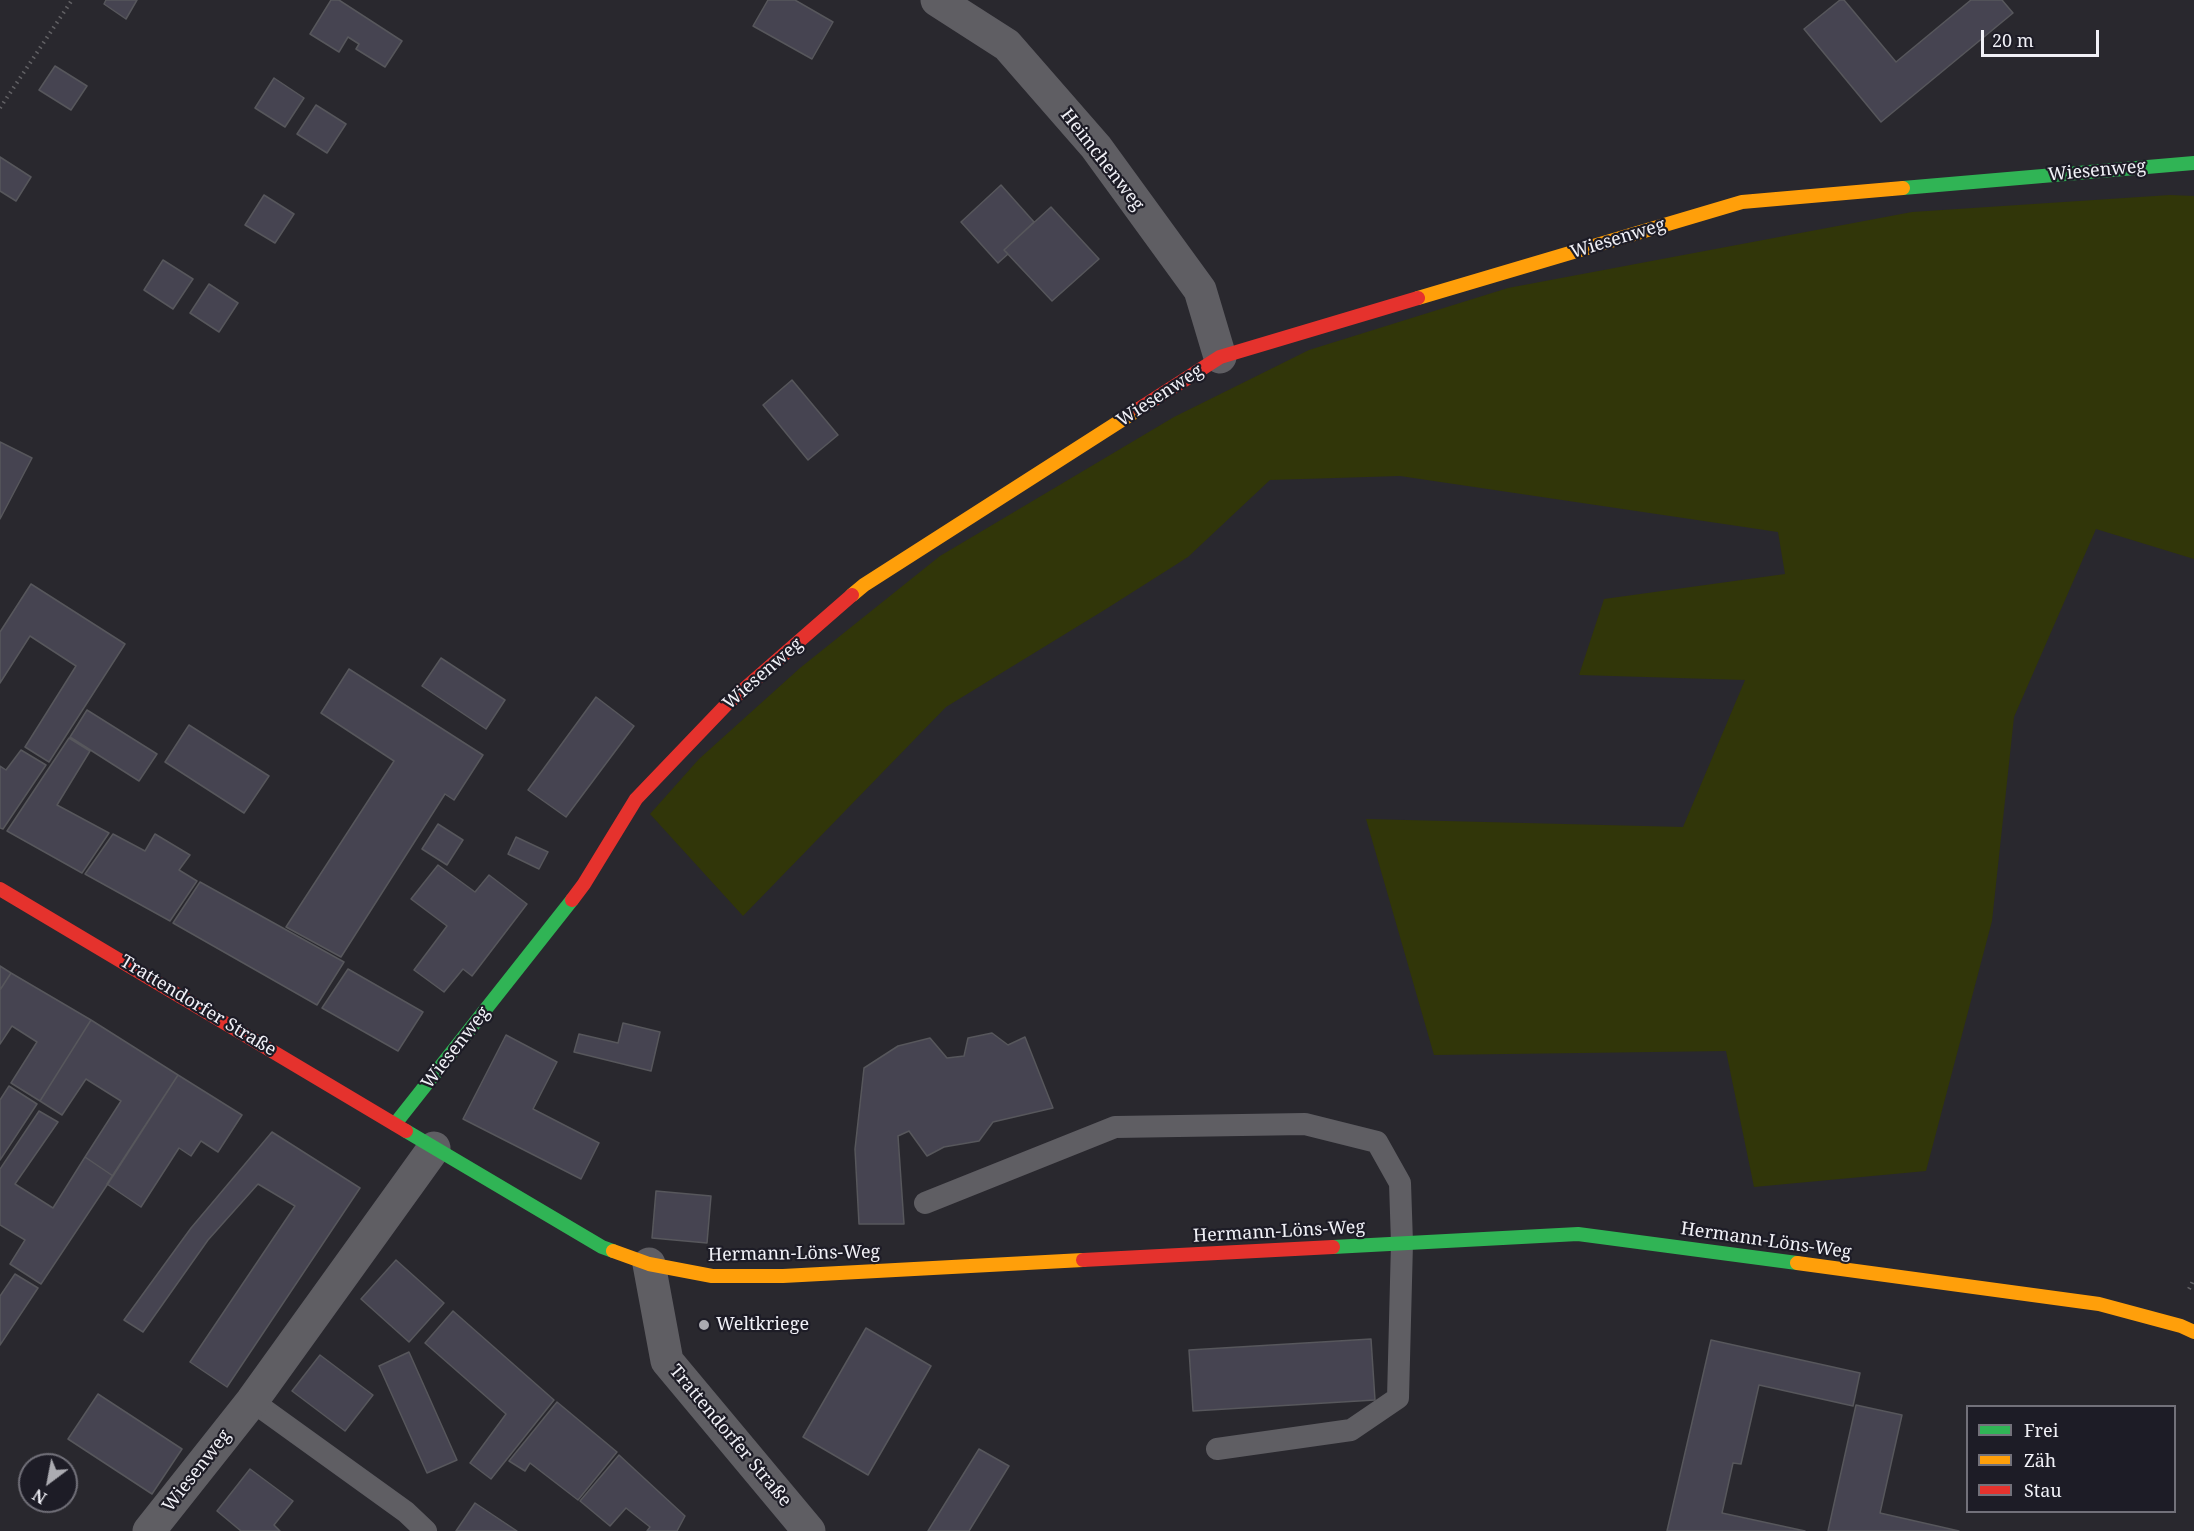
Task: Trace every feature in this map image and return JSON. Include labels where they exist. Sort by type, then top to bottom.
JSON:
[{"type":"street","name":"Heimchenweg","points":[[937,0],[1007,45],[1096,147],[1200,290],[1220,357]]},
{"type":"street","name":"Wiesenweg","points":[[396,1124],[584,884],[636,799],[727,704],[864,585],[1220,357],[1742,202],[2194,163]]},
{"type":"street","name":"Trattendorfer Straße","points":[[0,889],[396,1124]]},
{"type":"street","name":"Hermann-Löns-Weg","points":[[396,1124],[602,1247],[649,1264],[712,1276],[783,1276],[1578,1234],[2099,1304],[2181,1326],[2194,1332]]},
{"type":"street","name":"Wiesenweg","points":[[149,1531],[252,1401],[434,1148]]},
{"type":"street","name":"Trattendorfer Straße","points":[[649,1264],[667,1361],[809,1531]]},
{"type":"lane","points":[[924,1203],[1115,1127],[1305,1124],[1377,1142],[1400,1183],[1402,1243],[1398,1398],[1351,1430],[1216,1449]]},
{"type":"lane","points":[[252,1401],[406,1512],[426,1531]]},
{"type":"path","points":[[0,108],[72,0]]},
{"type":"green space","points":[[2170,195],[2194,196],[2194,559],[2096,529],[2014,717],[1992,921],[1926,1171],[1754,1187],[1726,1051],[1434,1055],[1366,819],[1683,827],[1745,680],[1579,675],[1604,599],[1785,574],[1778,532],[1400,476],[1270,480],[1188,557],[946,707],[743,916],[650,814],[699,759],[800,668],[940,556],[1174,417],[1309,350],[1508,288],[1912,212]]},
{"type":"building","points":[[106,0],[137,0],[126,19],[104,4]]},
{"type":"building","points":[[331,0],[339,0],[402,41],[385,67],[356,49],[359,44],[348,37],[339,52],[310,34]]},
{"type":"building","points":[[768,0],[795,0],[833,22],[812,59],[753,26]]},
{"type":"building","points":[[1840,0],[1844,0],[1896,62],[1971,0],[2002,0],[2013,13],[1881,122],[1804,29]]},
{"type":"building","points":[[55,66],[87,86],[71,110],[39,90]]},
{"type":"building","points":[[274,78],[304,98],[285,127],[255,108]]},
{"type":"building","points":[[316,105],[346,124],[327,153],[297,134]]},
{"type":"building","points":[[0,157],[31,177],[16,201],[0,191]]},
{"type":"building","points":[[1001,185],[1034,222],[1004,250],[1008,254],[998,263],[961,222]]},
{"type":"building","points":[[264,195],[294,214],[275,243],[245,225]]},
{"type":"building","points":[[1051,207],[1099,259],[1052,301],[1004,250]]},
{"type":"building","points":[[163,260],[193,279],[173,309],[144,290]]},
{"type":"building","points":[[209,284],[238,303],[219,332],[190,313]]},
{"type":"building","points":[[792,380],[838,435],[808,460],[763,405]]},
{"type":"building","points":[[0,442],[32,458],[0,519]]},
{"type":"building","points":[[31,584],[125,644],[49,762],[25,747],[76,666],[30,636],[0,683],[0,632]]},
{"type":"building","points":[[441,658],[505,700],[486,729],[422,686]]},
{"type":"building","points":[[349,669],[483,755],[454,800],[445,794],[341,957],[286,927],[394,761],[321,713]]},
{"type":"building","points":[[596,697],[634,726],[566,817],[528,790]]},
{"type":"building","points":[[87,710],[157,754],[139,781],[70,737]]},
{"type":"building","points":[[189,725],[269,776],[244,813],[165,762]]},
{"type":"building","points":[[69,738],[90,751],[57,805],[109,833],[82,873],[7,831]]},
{"type":"building","points":[[21,750],[46,765],[3,829],[0,828],[0,766],[6,770]]},
{"type":"building","points":[[438,824],[463,840],[447,865],[422,849]]},
{"type":"building","points":[[113,834],[145,851],[155,834],[190,855],[179,870],[197,881],[170,921],[85,874]]},
{"type":"building","points":[[516,837],[548,852],[539,869],[508,854]]},
{"type":"building","points":[[438,865],[475,892],[489,875],[527,904],[472,976],[463,969],[444,992],[414,970],[447,926],[411,899]]},
{"type":"building","points":[[200,882],[344,962],[317,1005],[173,923]]},
{"type":"building","points":[[0,966],[11,973],[0,990]]},
{"type":"building","points":[[348,969],[423,1012],[398,1051],[322,1008]]},
{"type":"building","points":[[11,973],[91,1020],[40,1101],[11,1083],[37,1042],[12,1026],[0,1044],[0,990]]},
{"type":"building","points":[[91,1020],[178,1075],[113,1176],[85,1157],[121,1101],[86,1079],[62,1115],[40,1101]]},
{"type":"building","points":[[623,1023],[660,1032],[651,1071],[574,1052],[579,1034],[618,1043]]},
{"type":"building","points":[[992,1033],[1008,1045],[1025,1037],[1053,1108],[993,1122],[979,1141],[944,1147],[927,1156],[909,1131],[898,1136],[904,1224],[859,1224],[855,1149],[864,1068],[898,1046],[930,1038],[947,1058],[964,1056],[968,1038]]},
{"type":"building","points":[[506,1035],[557,1062],[533,1109],[599,1143],[581,1179],[463,1119]]},
{"type":"building","points":[[178,1075],[242,1115],[218,1152],[201,1141],[191,1156],[179,1148],[141,1207],[107,1184]]},
{"type":"building","points":[[9,1086],[37,1104],[0,1160],[0,1100]]},
{"type":"building","points":[[39,1111],[58,1122],[15,1184],[53,1208],[85,1157],[113,1176],[41,1284],[10,1264],[25,1240],[0,1225],[0,1169]]},
{"type":"building","points":[[272,1132],[360,1188],[227,1387],[190,1362],[295,1206],[258,1184],[208,1240],[143,1332],[124,1320],[191,1228]]},
{"type":"building","points":[[656,1191],[711,1196],[707,1243],[652,1238]]},
{"type":"building","points":[[396,1260],[444,1303],[409,1342],[361,1299]]},
{"type":"building","points":[[15,1274],[38,1288],[0,1345],[0,1296]]},
{"type":"building","points":[[453,1311],[554,1400],[491,1479],[470,1463],[506,1414],[425,1343]]},
{"type":"building","points":[[866,1328],[931,1366],[868,1475],[803,1437]]},
{"type":"building","points":[[1371,1339],[1375,1400],[1193,1411],[1189,1350]]},
{"type":"building","points":[[1711,1340],[1860,1373],[1853,1406],[1759,1385],[1741,1464],[1733,1463],[1722,1513],[1805,1531],[1667,1531]]},
{"type":"building","points":[[409,1352],[457,1460],[427,1473],[379,1366]]},
{"type":"building","points":[[320,1355],[373,1395],[345,1431],[292,1391]]},
{"type":"building","points":[[98,1394],[182,1449],[152,1494],[68,1439]]},
{"type":"building","points":[[557,1402],[617,1452],[578,1500],[530,1463],[525,1471],[509,1461]]},
{"type":"building","points":[[1856,1405],[1902,1415],[1880,1513],[1959,1531],[1828,1531]]},
{"type":"building","points":[[979,1449],[1009,1466],[969,1531],[928,1531]]},
{"type":"building","points":[[619,1455],[685,1516],[677,1531],[647,1531],[650,1527],[626,1508],[610,1526],[580,1501]]},
{"type":"building","points":[[250,1469],[293,1501],[274,1525],[280,1531],[241,1531],[217,1511]]},
{"type":"building","points":[[475,1503],[517,1531],[456,1531]]},
{"type":"traffic: fast","points":[[1903,188],[2194,163]]},
{"type":"traffic: fast","points":[[395,1124],[572,900]]},
{"type":"traffic: fast","points":[[406,1131],[602,1247],[613,1251]]},
{"type":"traffic: fast","points":[[1333,1247],[1578,1234],[1797,1263]]},
{"type":"traffic: slow","points":[[1418,298],[1742,202],[1903,188]]},
{"type":"traffic: slow","points":[[852,595],[864,585],[1139,409]]},
{"type":"traffic: slow","points":[[613,1251],[649,1264],[712,1276],[783,1276],[1083,1260]]},
{"type":"traffic: slow","points":[[1797,1263],[2099,1304],[2181,1326],[2194,1332]]},
{"type":"traffic: jam","points":[[1139,409],[1220,357],[1418,298]]},
{"type":"traffic: jam","points":[[572,900],[636,799],[727,704],[852,595]]},
{"type":"traffic: jam","points":[[0,889],[406,1131]]},
{"type":"traffic: jam","points":[[1083,1260],[1333,1247]]},
{"type":"place","name":"Weltkriege","points":[[704,1325]]}]
